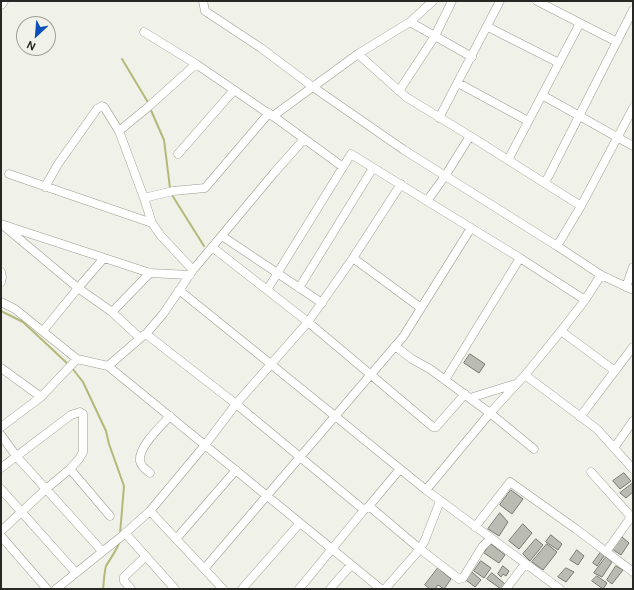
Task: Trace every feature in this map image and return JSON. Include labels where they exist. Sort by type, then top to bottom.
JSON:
[{"type":"street","points":[[1,4],[4,1]]},
{"type":"street","points":[[203,1],[205,11],[261,48],[313,87],[445,176],[601,275],[629,289],[633,267]]},
{"type":"street","points":[[144,198],[170,192],[202,189],[208,186],[271,115],[358,54],[410,22],[433,1]]},
{"type":"street","points":[[399,91],[434,36],[452,1]]},
{"type":"street","points":[[439,118],[488,27],[500,1]]},
{"type":"street","points":[[542,2],[617,42]]},
{"type":"street","points":[[545,183],[633,10]]},
{"type":"street","points":[[410,22],[472,57]]},
{"type":"street","points":[[508,160],[580,23]]},
{"type":"street","points":[[488,27],[559,63]]},
{"type":"street","points":[[144,32],[196,64],[344,167]]},
{"type":"street","points":[[358,54],[406,98],[582,206]]},
{"type":"street","points":[[119,131],[196,64]]},
{"type":"street","points":[[458,83],[528,122]]},
{"type":"street","points":[[178,154],[234,90]]},
{"type":"street","points":[[542,95],[618,136],[633,146]]},
{"type":"street","points":[[45,187],[58,164],[99,106],[104,107],[119,131],[152,224],[160,236],[191,273]]},
{"type":"street","points":[[557,246],[582,206],[633,108]]},
{"type":"street","points":[[427,201],[445,176],[470,136]]},
{"type":"street","points":[[108,366],[143,336],[163,314],[191,273],[274,172],[304,139]]},
{"type":"street","points":[[267,290],[351,154],[520,258],[585,300]]},
{"type":"street","points":[[299,288],[373,168]]},
{"type":"street","points":[[8,174],[152,224]]},
{"type":"street","points":[[56,589],[150,511],[205,445],[236,404],[308,322],[353,258],[401,184]]},
{"type":"street","points":[[1,224],[150,273],[191,273]]},
{"type":"street","points":[[1,224],[78,288],[236,404],[301,457],[459,579],[463,578],[482,547],[491,538]]},
{"type":"street","points":[[204,569],[403,337],[471,228]]},
{"type":"street","points":[[222,236],[322,303]]},
{"type":"street","points":[[212,248],[308,322],[433,427],[436,427],[468,396],[518,384]]},
{"type":"street","points":[[43,331],[104,258]]},
{"type":"street","points":[[353,258],[421,308]]},
{"type":"street","points":[[444,380],[520,258]]},
{"type":"street","points":[[1,272],[1,282]]},
{"type":"street","points":[[112,312],[150,273]]},
{"type":"street","points":[[426,490],[490,413],[525,376],[585,300],[601,275]]},
{"type":"street","points":[[180,290],[426,490],[560,589]]},
{"type":"street","points":[[1,302],[15,309],[43,331],[72,364],[108,366],[381,589]]},
{"type":"street","points":[[561,331],[615,371]]},
{"type":"street","points":[[395,346],[468,396],[534,449]]},
{"type":"street","points":[[580,417],[633,346]]},
{"type":"street","points":[[1,427],[42,397],[72,364]]},
{"type":"street","points":[[1,368],[42,397]]},
{"type":"street","points":[[525,376],[597,429],[633,469]]},
{"type":"street","points":[[1,468],[70,416],[80,412],[83,414],[83,452],[79,459],[70,469],[1,531]]},
{"type":"street","points":[[150,473],[141,465],[139,460],[141,454],[146,444],[170,416]]},
{"type":"street","points":[[614,448],[632,424]]},
{"type":"street","points":[[1,435],[16,457],[104,550]]},
{"type":"street","points":[[70,469],[110,516]]},
{"type":"street","points":[[299,589],[400,469]]},
{"type":"street","points":[[176,538],[236,470]]},
{"type":"street","points":[[591,472],[632,518],[606,552]]},
{"type":"street","points":[[475,527],[510,482],[633,572]]},
{"type":"street","points":[[1,489],[76,573]]},
{"type":"street","points":[[385,589],[420,549],[428,534],[440,501]]},
{"type":"street","points":[[150,511],[223,589]]},
{"type":"street","points":[[242,589],[300,523]]},
{"type":"street","points":[[123,534],[146,556],[175,589]]},
{"type":"street","points":[[1,536],[47,589]]},
{"type":"street","points":[[131,589],[124,581],[124,577],[146,556]]},
{"type":"street","points":[[330,589],[351,564]]},
{"type":"street","points":[[506,589],[525,564]]},
{"type":"building","points":[[470,354],[485,364],[479,373],[464,363]]},
{"type":"building","points":[[624,473],[631,481],[620,489],[613,481]]},
{"type":"building","points":[[633,483],[633,492],[626,498],[620,493]]},
{"type":"building","points":[[511,490],[523,499],[512,514],[500,505]]},
{"type":"building","points":[[500,513],[508,522],[499,536],[488,529]]},
{"type":"building","points":[[523,524],[532,533],[519,549],[509,541]]},
{"type":"building","points":[[551,535],[562,544],[558,550],[546,542]]},
{"type":"building","points":[[622,537],[629,543],[621,555],[612,549]]},
{"type":"building","points":[[536,539],[543,545],[530,561],[523,554]]},
{"type":"building","points":[[491,544],[505,555],[499,563],[484,553]]},
{"type":"building","points":[[547,544],[557,552],[543,570],[532,562]]},
{"type":"building","points":[[577,550],[584,556],[578,565],[570,560]]},
{"type":"building","points":[[601,552],[604,556],[597,566],[593,563]]},
{"type":"building","points":[[606,557],[612,562],[602,577],[594,573]]},
{"type":"building","points":[[481,561],[491,568],[484,578],[474,571]]},
{"type":"building","points":[[503,566],[509,571],[506,576],[503,574],[501,577],[498,574]]},
{"type":"building","points":[[616,566],[623,570],[612,584],[607,580]]},
{"type":"building","points":[[438,568],[451,579],[444,589],[438,585],[435,589],[430,589],[425,585]]},
{"type":"building","points":[[566,568],[574,572],[566,582],[558,577]]},
{"type":"building","points":[[472,572],[481,580],[475,587],[466,580]]},
{"type":"building","points":[[492,573],[505,584],[501,589],[487,579]]},
{"type":"building","points":[[597,576],[607,583],[603,589],[592,581]]},
{"type":"waterway","points":[[122,59],[149,104]]},
{"type":"waterway","points":[[150,108],[164,140],[170,188]]},
{"type":"waterway","points":[[172,195],[204,246]]},
{"type":"waterway","points":[[1,311],[23,322],[69,365]]},
{"type":"waterway","points":[[72,368],[83,382],[106,431],[124,486],[120,534]]},
{"type":"waterway","points":[[103,589],[106,566],[120,540]]}]
